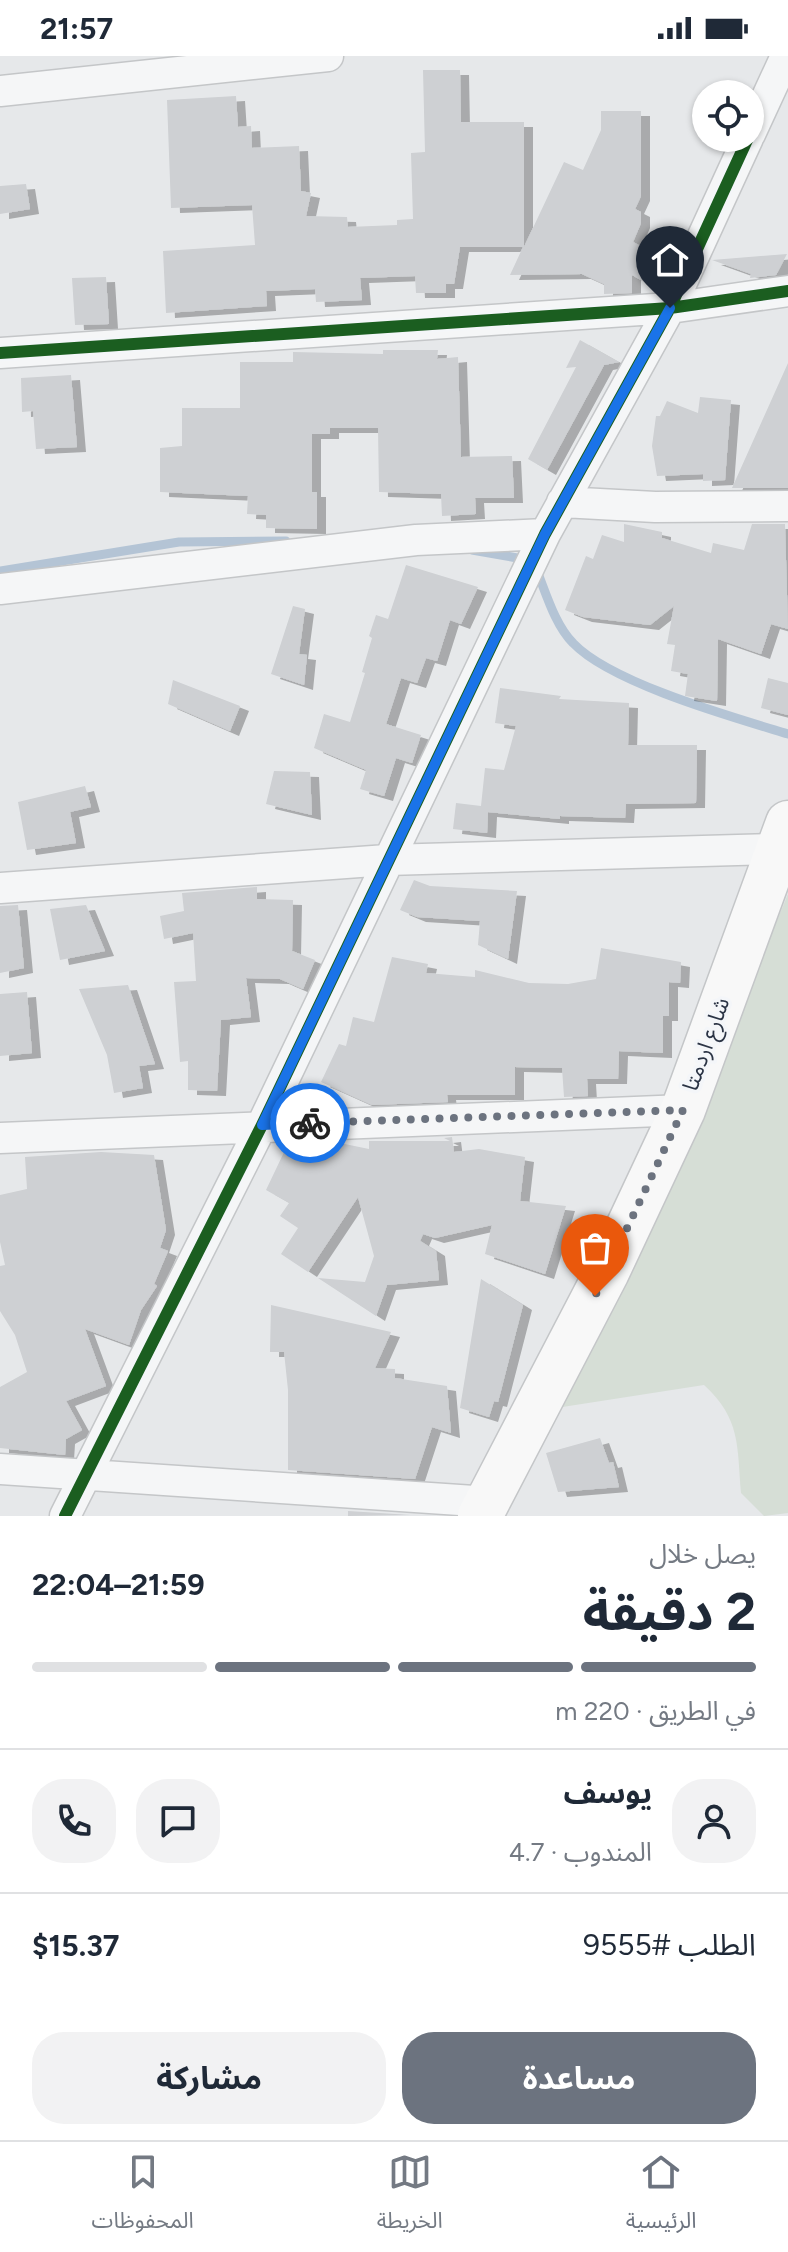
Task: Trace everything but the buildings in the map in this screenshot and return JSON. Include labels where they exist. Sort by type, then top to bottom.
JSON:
[{"type":"main road","name":"شارع اردمتا","points":[[484,1509],[607,1272],[683,1110],[782,836]]},
{"type":"street","points":[[0,91],[328,56]]},
{"type":"street","points":[[764,104],[786,56]]},
{"type":"street","points":[[65,1516],[89,1475],[262,1125],[545,534],[670,308],[742,152]]},
{"type":"street","points":[[0,353],[670,308],[788,291]]},
{"type":"street","points":[[562,502],[655,507],[788,506]]},
{"type":"street","points":[[0,589],[416,540],[545,534]]},
{"type":"street","points":[[0,888],[782,836]]},
{"type":"street","points":[[0,1138],[683,1110]]},
{"type":"street","points":[[0,1469],[484,1509]]},
{"type":"shaded area","points":[[788,894],[788,1513],[764,1516],[741,1493],[737,1447],[731,1422],[716,1397],[704,1385],[556,1408],[699,1108]]},
{"type":"waterway","points":[[0,571],[179,542],[286,541]]},
{"type":"waterway","points":[[472,550],[529,560]]},
{"type":"waterway","points":[[537,571],[561,627],[573,643],[591,658],[615,672],[674,697],[788,734]]},
{"type":"cycle path","points":[[65,1516],[262,1125],[545,534],[670,308],[742,152]]},
{"type":"cycle path","points":[[0,353],[670,308],[788,291]]},
{"type":"way so far","points":[[310,1123],[683,1110],[595,1296]]},
{"type":"route","points":[[310,1123],[262,1125],[545,534],[670,308]]}]
